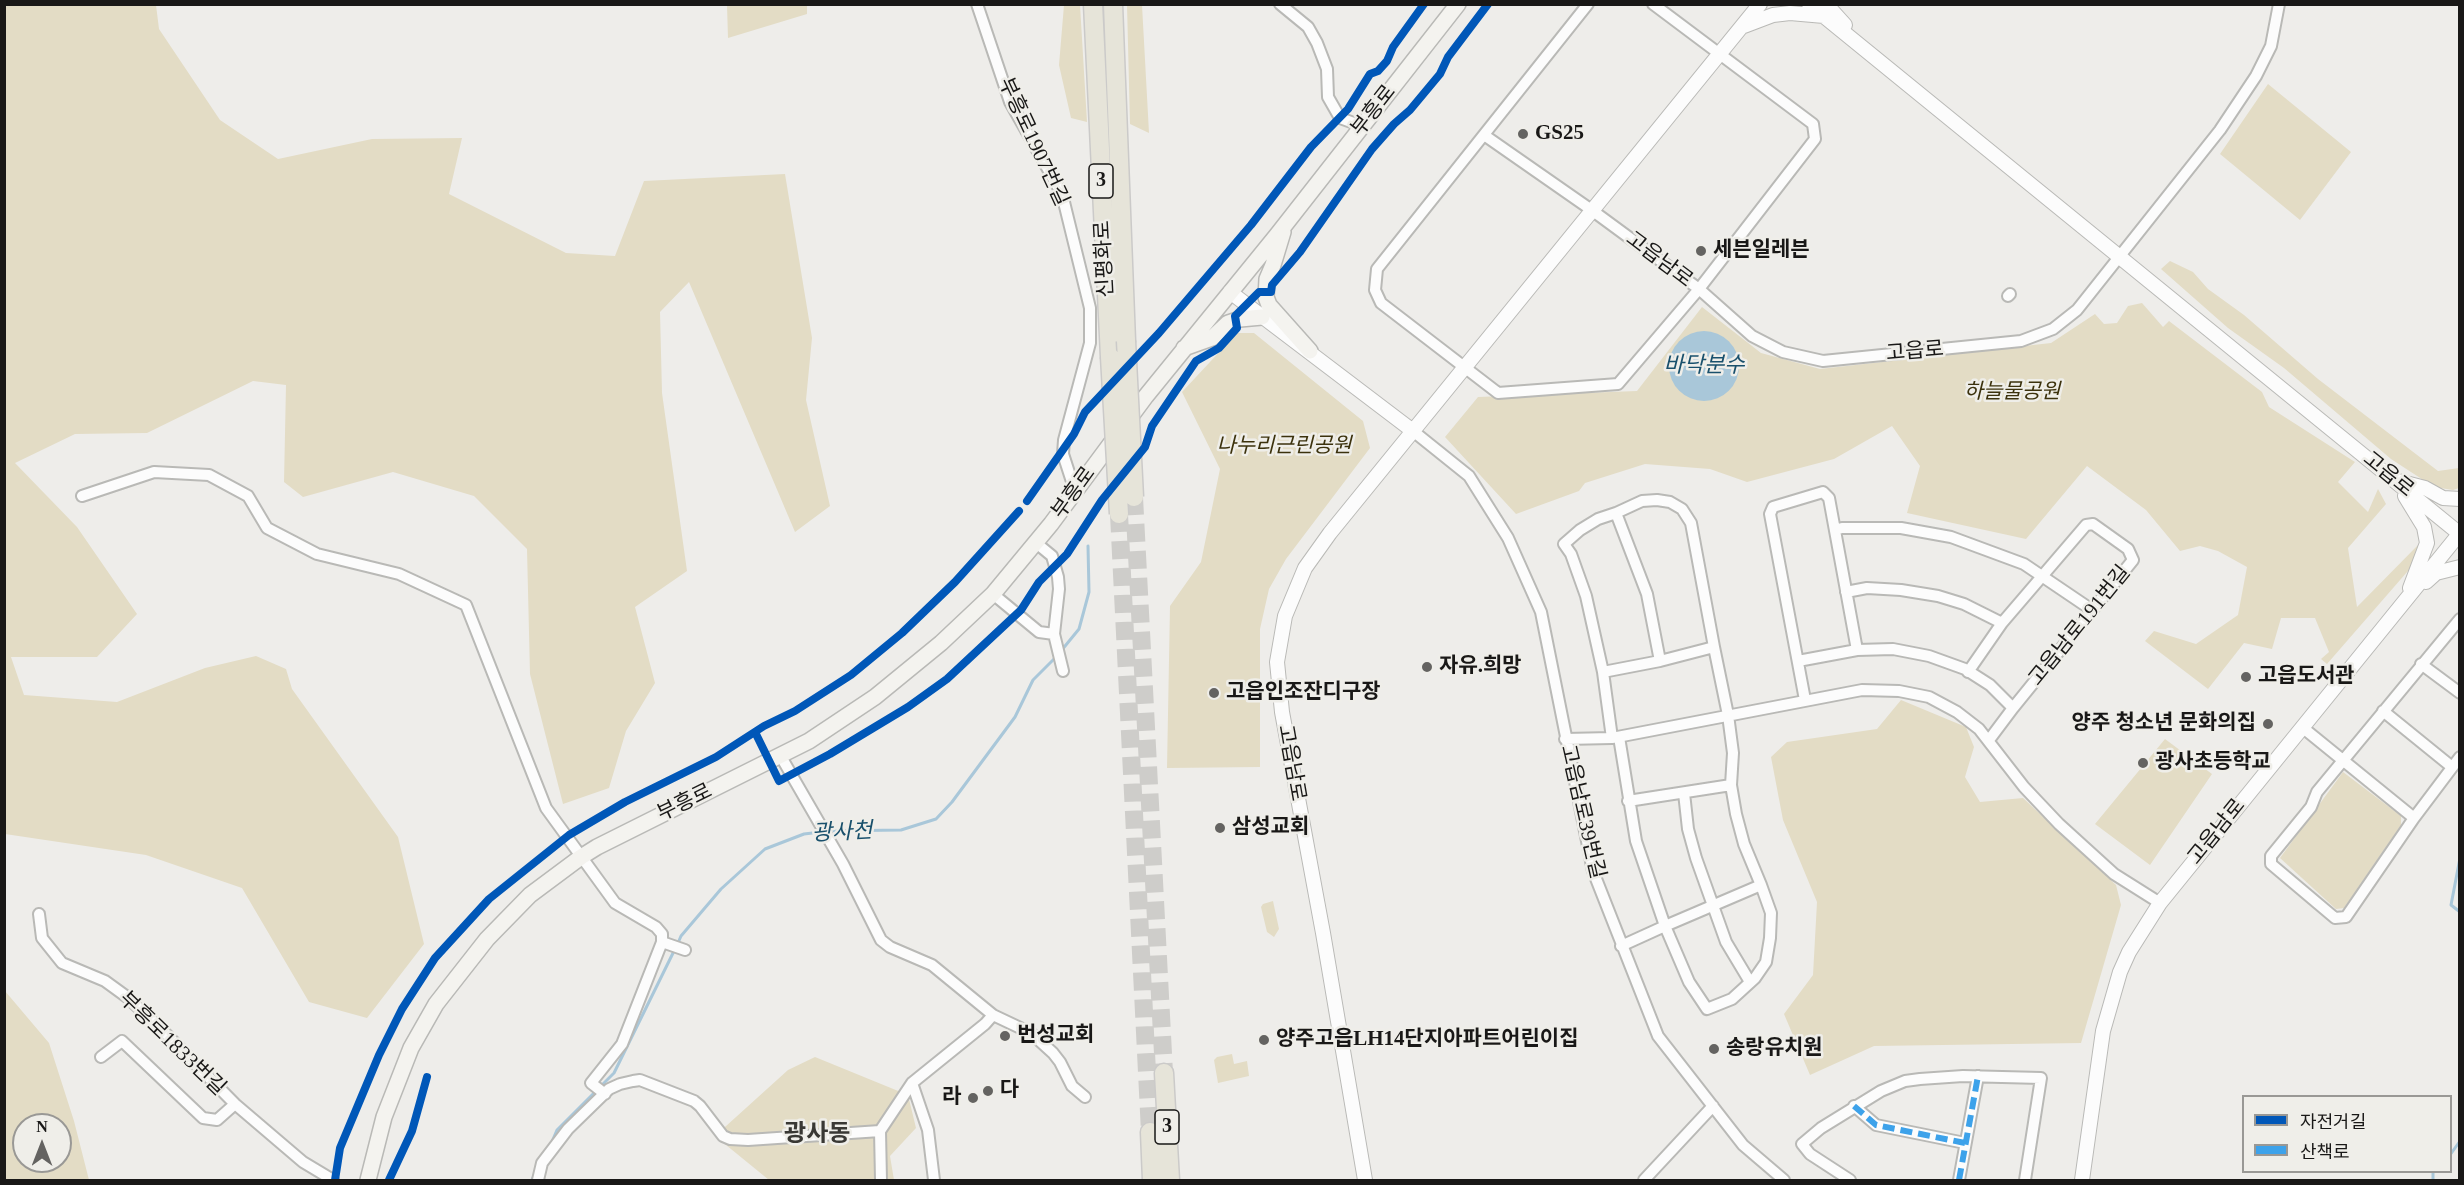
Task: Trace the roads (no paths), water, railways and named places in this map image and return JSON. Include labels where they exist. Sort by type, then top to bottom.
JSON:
[{"type":"highway","name":"신평화로","points":[[1092,4],[1119,514]]},
{"type":"highway","name":"신평화로","points":[[1113,4],[1134,497]]},
{"type":"highway","name":"3","points":[[1164,1073],[1170,1180]]},
{"type":"highway","name":"3","points":[[1150,1132],[1152,1180]]},
{"type":"main road","name":"부흥로","points":[[368,1180],[374,1151],[393,1090],[411,1048],[436,1004],[481,945],[509,916],[581,857],[818,735],[900,679],[941,644],[993,594],[1184,348],[1285,225],[1458,4]]},
{"type":"main road","points":[[1285,225],[1274,265],[1267,279],[1266,297],[1269,305],[1310,351]]},
{"type":"main road","points":[[1184,348],[1212,338],[1228,323],[1240,319],[1262,317]]},
{"type":"street","name":"부흥로1907번길","points":[[977,4],[1010,102],[1062,194],[1090,308],[1090,343],[1062,454],[1075,491]]},
{"type":"street","points":[[1280,4],[1308,27],[1317,43],[1327,69],[1328,97],[1340,118],[1362,126]]},
{"type":"street","name":"고읍남로","points":[[1484,135],[1699,289],[1617,384],[1498,393],[1381,303],[1375,290],[1377,269],[1588,4]]},
{"type":"street","points":[[1653,4],[1813,124],[1815,139],[1699,289]]},
{"type":"street","points":[[1742,27],[1750,4]]},
{"type":"street","points":[[1719,55],[1760,4]]},
{"type":"street","name":"고읍로","points":[[1809,4],[1825,10],[1848,36],[2459,533]]},
{"type":"street","name":"고읍로","points":[[1699,289],[1752,336],[1783,352],[1823,361],[1982,346],[2038,336],[2060,325],[2077,310],[2121,258],[2220,130],[2256,76],[2271,46],[2279,4]]},
{"type":"street","points":[[1742,27],[1773,15],[1825,10]]},
{"type":"street","name":"고읍남로","points":[[1365,1180],[1323,933],[1285,732],[1277,662],[1285,616],[1305,568],[1330,533],[1719,55]]},
{"type":"street","points":[[1230,292],[1413,431]]},
{"type":"street","name":"고읍남로39번길","points":[[1413,431],[1469,476],[1508,538],[1541,612],[1593,871],[1658,1036],[1743,1145],[1784,1180]]},
{"type":"street","points":[[82,496],[154,472],[209,475],[248,496],[267,528],[307,549],[317,554],[399,574],[466,605],[546,808],[615,903],[656,927],[662,934],[662,942],[622,1044],[592,1084],[604,1093]]},
{"type":"street","points":[[2393,480],[2425,488],[2443,498],[2460,499]]},
{"type":"street","points":[[2393,480],[2417,513],[2424,527],[2427,543],[2408,597]]},
{"type":"street","points":[[1805,700],[1770,514],[1773,507],[1823,492],[1829,498],[1857,650]]},
{"type":"street","points":[[1642,501],[1670,502],[1682,509],[1691,523],[1714,647],[1728,715],[1733,753],[1731,785],[1738,824],[1771,913],[1766,962],[1732,999],[1707,1009],[1689,982],[1665,926],[1636,841],[1586,596],[1571,554],[1564,544],[1580,530],[1598,519],[1642,501]]},
{"type":"street","points":[[1616,513],[1647,594],[1660,661]]},
{"type":"street","name":"고읍남로191번길","points":[[1968,672],[2002,623],[2086,525],[2093,524],[2128,549],[2133,560],[1989,740]]},
{"type":"street","points":[[1835,530],[1901,528],[1951,537],[2016,561],[2043,576],[2092,610]]},
{"type":"street","name":"고읍남로","points":[[2082,1180],[2106,1016],[2129,952],[2160,903],[2459,533]]},
{"type":"street","points":[[1035,542],[1052,556],[1058,577],[1059,589],[1054,634],[1063,671]]},
{"type":"street","points":[[2408,597],[2436,573],[2460,567]]},
{"type":"street","points":[[1846,592],[1867,588],[1901,590],[1938,596],[1964,604],[2002,623]]},
{"type":"street","points":[[993,594],[1039,632],[1054,634]]},
{"type":"street","points":[[2460,619],[2317,792],[2311,807],[2271,856],[2271,864],[2335,918],[2346,917],[2414,818],[2460,757]]},
{"type":"street","points":[[1603,672],[1714,647]]},
{"type":"street","name":"고읍남로191번길","points":[[1798,661],[1857,650],[1893,650],[1929,656],[1968,672],[1990,685],[2013,708]]},
{"type":"street","points":[[2421,664],[2460,693]]},
{"type":"street","points":[[1565,740],[1615,738],[1862,690],[1909,693],[1929,697],[1957,712],[1979,729],[2024,787],[2059,824],[2114,874],[2160,903]]},
{"type":"street","points":[[2383,711],[2452,767]]},
{"type":"street","points":[[2302,727],[2414,818]]},
{"type":"street","points":[[780,755],[843,864],[881,940],[890,947],[932,965],[993,1014],[1042,1042],[1060,1062],[1072,1086],[1085,1097]]},
{"type":"street","points":[[1628,801],[1731,785]]},
{"type":"street","points":[[1684,793],[1688,829],[1713,906],[1726,942],[1750,982]]},
{"type":"street","points":[[1621,946],[1761,885]]},
{"type":"street","name":"부흥로1833번길","points":[[39,914],[42,939],[62,963],[105,981],[127,997],[235,1104],[303,1162],[331,1180]]},
{"type":"street","points":[[662,942],[684,949]]},
{"type":"street","points":[[881,1180],[880,1131],[912,1083],[985,1024],[993,1014]]},
{"type":"street","name":"부흥로1833번길","points":[[101,1057],[122,1041],[203,1119],[217,1120],[235,1104]]},
{"type":"street","points":[[1850,1180],[1810,1154],[1802,1144],[1821,1128],[1881,1091],[1905,1082],[1940,1076],[2041,1078],[2025,1180]]},
{"type":"street","points":[[1959,1180],[1978,1076]]},
{"type":"street","points":[[538,1180],[542,1163],[568,1129],[604,1093],[620,1084],[640,1080],[694,1101],[723,1136],[730,1139],[748,1140],[880,1131]]},
{"type":"street","points":[[912,1083],[928,1130],[934,1180]]},
{"type":"street","points":[[1644,1180],[1713,1106]]},
{"type":"street","points":[[1854,1106],[1876,1125],[1965,1143]]},
{"type":"water","name":"바닥분수","points":[[1704,331],[1717,334],[1729,341],[1736,353],[1739,366],[1736,379],[1729,391],[1717,398],[1704,401],[1691,398],[1679,391],[1672,379],[1669,366],[1672,353],[1679,341],[1691,334]]},
{"type":"waterway","name":"광사천","points":[[1061,651],[1079,629],[1089,592],[1088,546]]},
{"type":"waterway","name":"광사천","points":[[828,831],[901,830],[936,819],[952,802],[1015,717],[1033,680],[1057,656]]},
{"type":"waterway","name":"광사천","points":[[678,943],[681,936],[721,889],[765,849],[804,834],[821,832]]},
{"type":"waterway","points":[[2460,858],[2451,905],[2460,912]]},
{"type":"waterway","name":"광사천","points":[[551,1144],[557,1130],[614,1073],[675,949]]},
{"type":"waterway","points":[[2452,1152],[2460,1141]]},
{"type":"waterway","name":"광사천","points":[[532,1180],[535,1173]]},
{"type":"waterway","points":[[2433,1173],[2433,1180]]},
{"type":"tunnel","points":[[1134,497],[1164,1073]]},
{"type":"tunnel","points":[[1119,514],[1150,1132]]},
{"type":"place","name":"GS25","points":[[1523,134]]},
{"type":"place","name":"세븐일레븐","points":[[1701,251]]},
{"type":"place","name":"자유.희망","points":[[1427,667]]},
{"type":"place","name":"고읍도서관","points":[[2246,677]]},
{"type":"place","name":"고읍인조잔디구장","points":[[1214,693]]},
{"type":"place","name":"양주 청소년 문화의집","points":[[2268,724]]},
{"type":"place","name":"광사초등학교","points":[[2143,763]]},
{"type":"place","name":"삼성교회","points":[[1220,828]]},
{"type":"place","name":"번성교회","points":[[1005,1036]]},
{"type":"place","name":"양주고읍LH14단지아파트어린이집","points":[[1264,1040]]},
{"type":"place","name":"송랑유치원","points":[[1714,1049]]},
{"type":"place","name":"다","points":[[988,1091]]},
{"type":"place","name":"라","points":[[973,1098]]},
{"type":"district","name":"광사동","points":[[817,1135]]},
{"type":"park label","name":"하늘물공원","points":[[2012,392]]},
{"type":"park label","name":"나누리근린공원","points":[[1284,446]]}]
